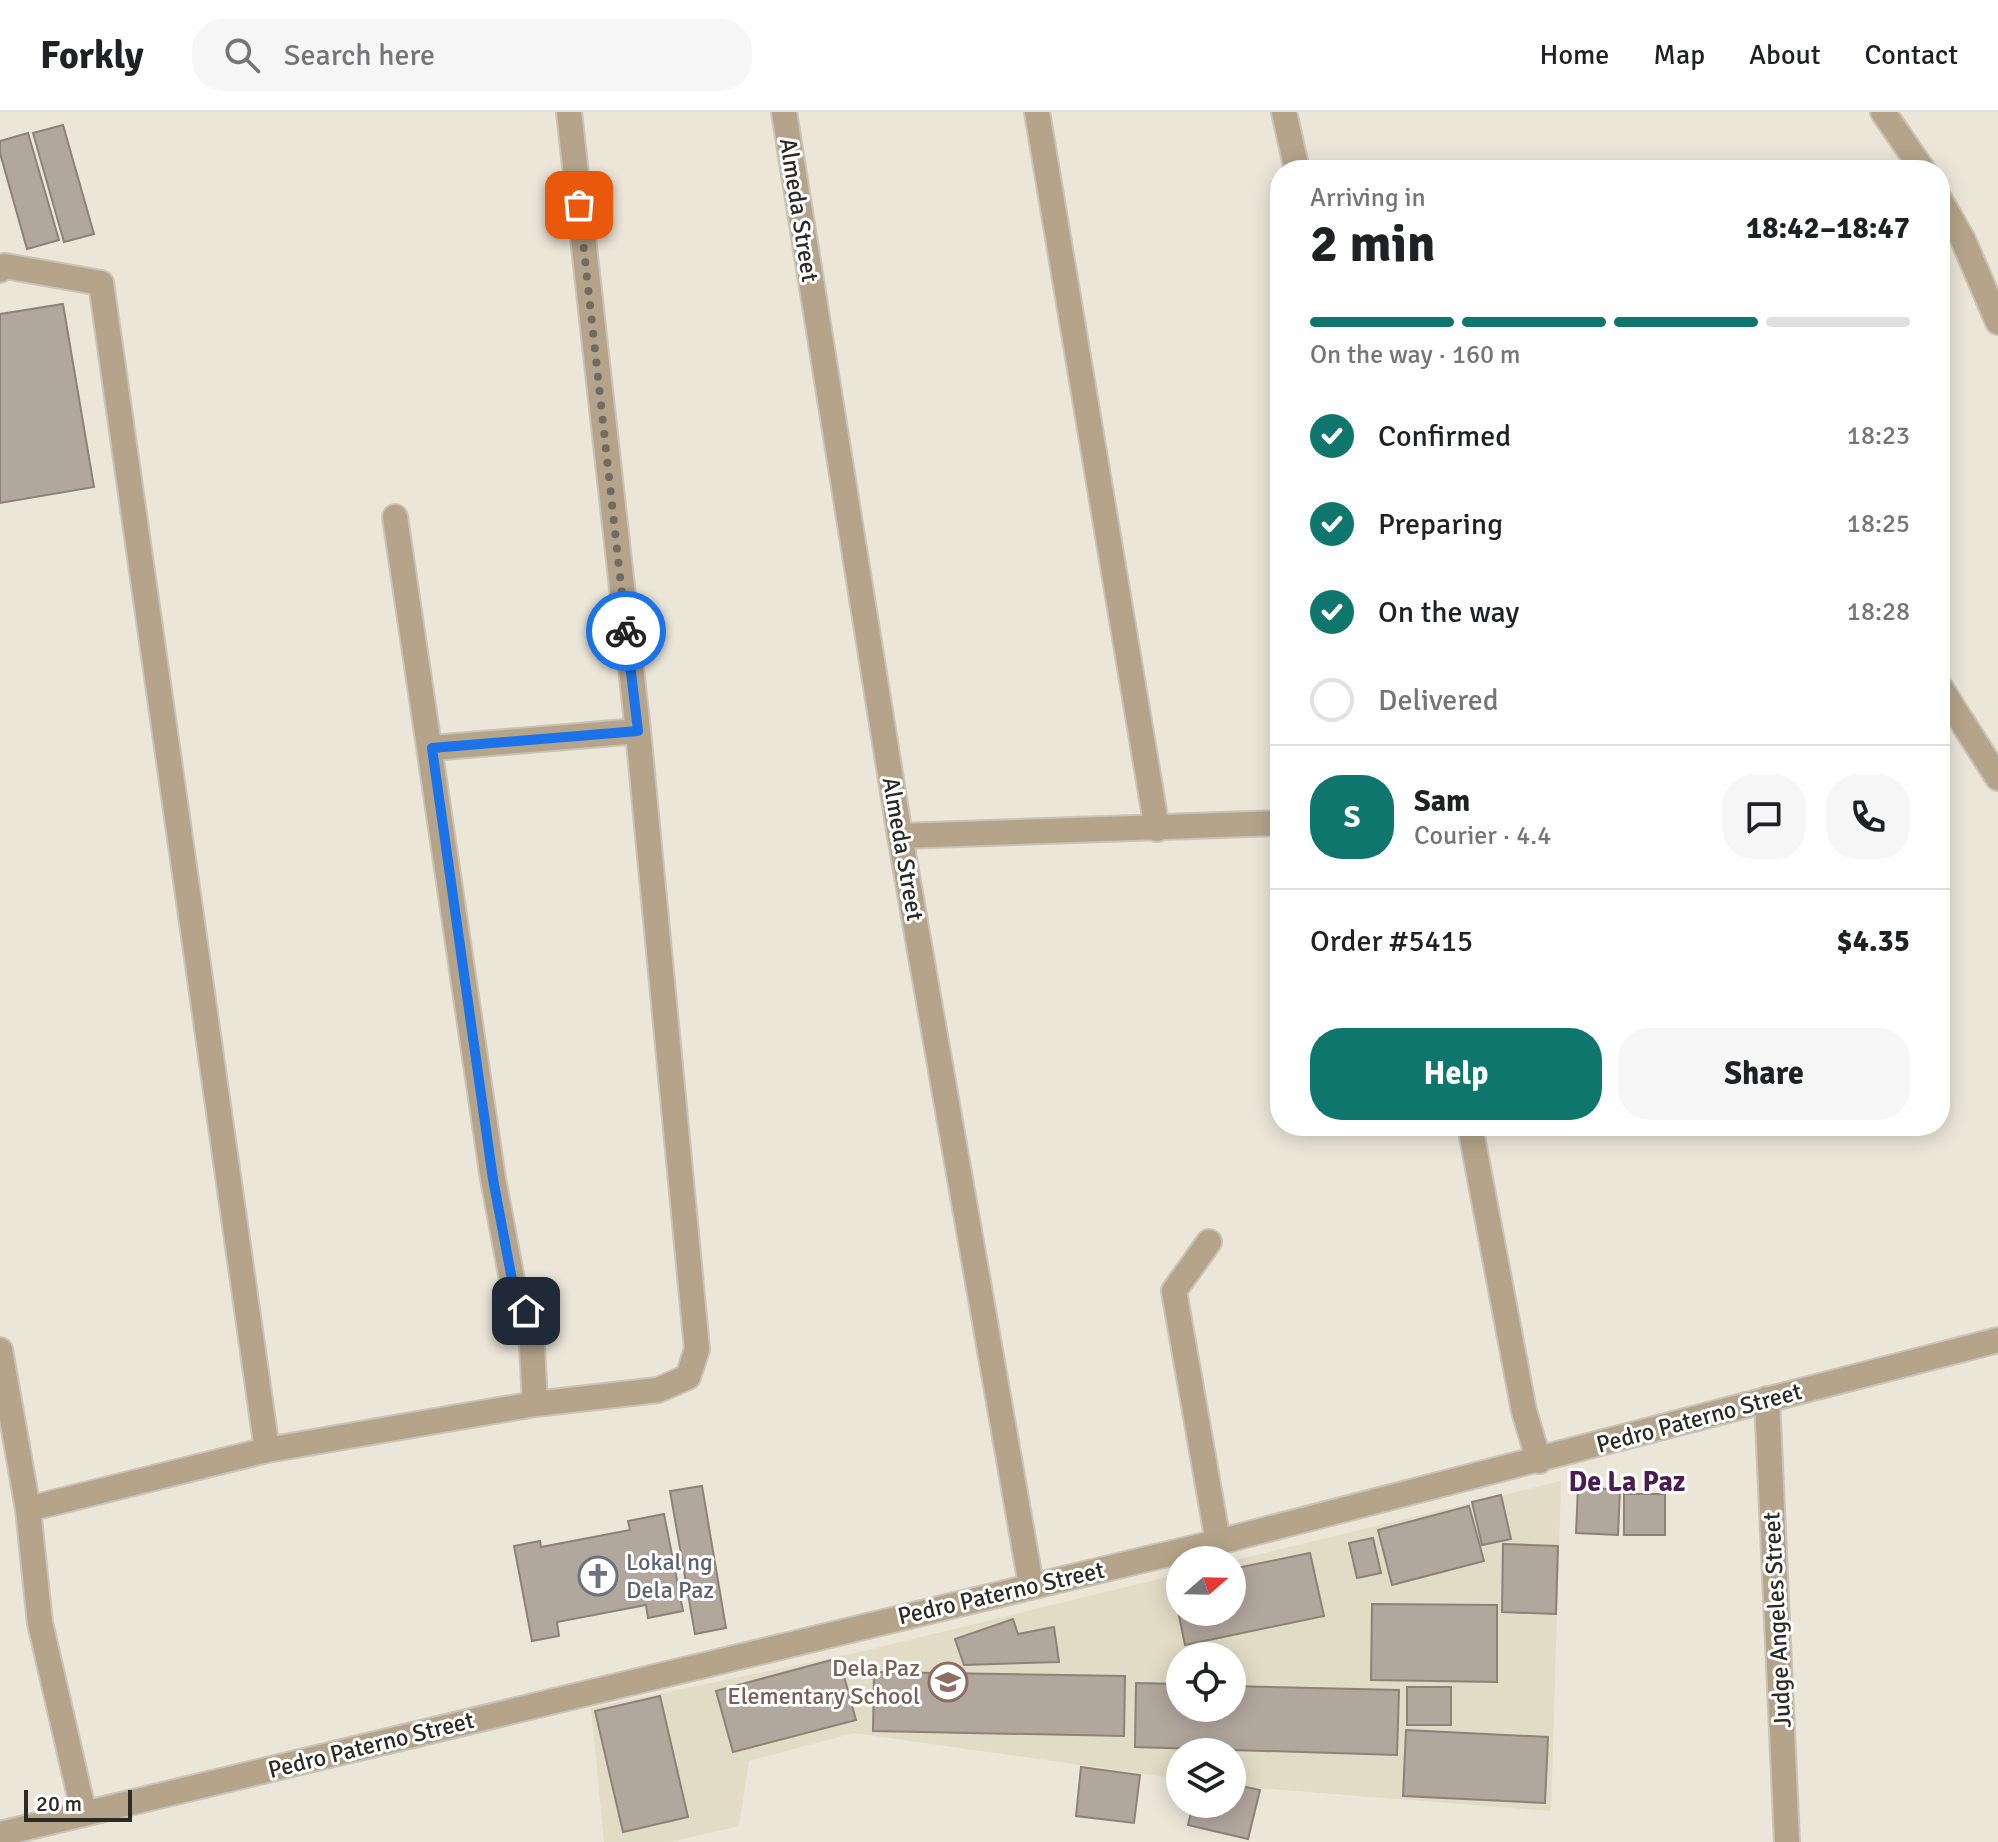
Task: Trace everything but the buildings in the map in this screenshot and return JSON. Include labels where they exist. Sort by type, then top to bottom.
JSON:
[{"type":"street","points":[[28,1509],[267,1450],[535,1404],[658,1390],[688,1377],[697,1349],[638,731],[569,112]]},
{"type":"street","name":"Almeda Street","points":[[784,112],[900,836],[1031,1585]]},
{"type":"street","points":[[1037,112],[1157,829]]},
{"type":"street","points":[[1284,112],[1295,160]]},
{"type":"street","points":[[1883,112],[1916,160]]},
{"type":"street","points":[[1950,217],[1998,322]]},
{"type":"street","points":[[2,264],[101,283],[267,1450]]},
{"type":"street","points":[[395,517],[432,748],[493,1179],[513,1285],[533,1336],[535,1404]]},
{"type":"street","points":[[1950,703],[1998,778]]},
{"type":"street","points":[[432,748],[638,731]]},
{"type":"street","points":[[900,836],[1270,823]]},
{"type":"street","points":[[1472,1136],[1524,1411],[1539,1461]]},
{"type":"street","points":[[1209,1242],[1174,1291],[1218,1542]]},
{"type":"street","name":"Pedro Paterno Street","points":[[0,1834],[1218,1542],[1998,1340]]},
{"type":"street","points":[[0,1350],[28,1509],[40,1623],[84,1814]]},
{"type":"street","name":"Judge Angeles Street","points":[[1767,1399],[1787,1842]]},
{"type":"shaded area","name":"Dela Paz Elementary School","points":[[1561,1481],[1551,1811],[1246,1787],[1246,1738],[1166,1738],[1166,1777],[854,1733],[749,1761],[739,1826],[671,1842],[604,1842],[591,1708],[855,1653],[1166,1577],[1166,1626],[1246,1626],[1246,1558]]},
{"type":"way so far","points":[[579,205],[626,631]]},
{"type":"place","name":"Lokal ng Dela Paz","points":[[598,1576]]},
{"type":"place","name":"Dela Paz Elementary School","points":[[948,1682]]},
{"type":"district","name":"De La Paz","points":[[1627,1482]]},
{"type":"route","points":[[526,1311],[513,1285],[493,1179],[432,748],[638,731],[626,631]]}]
